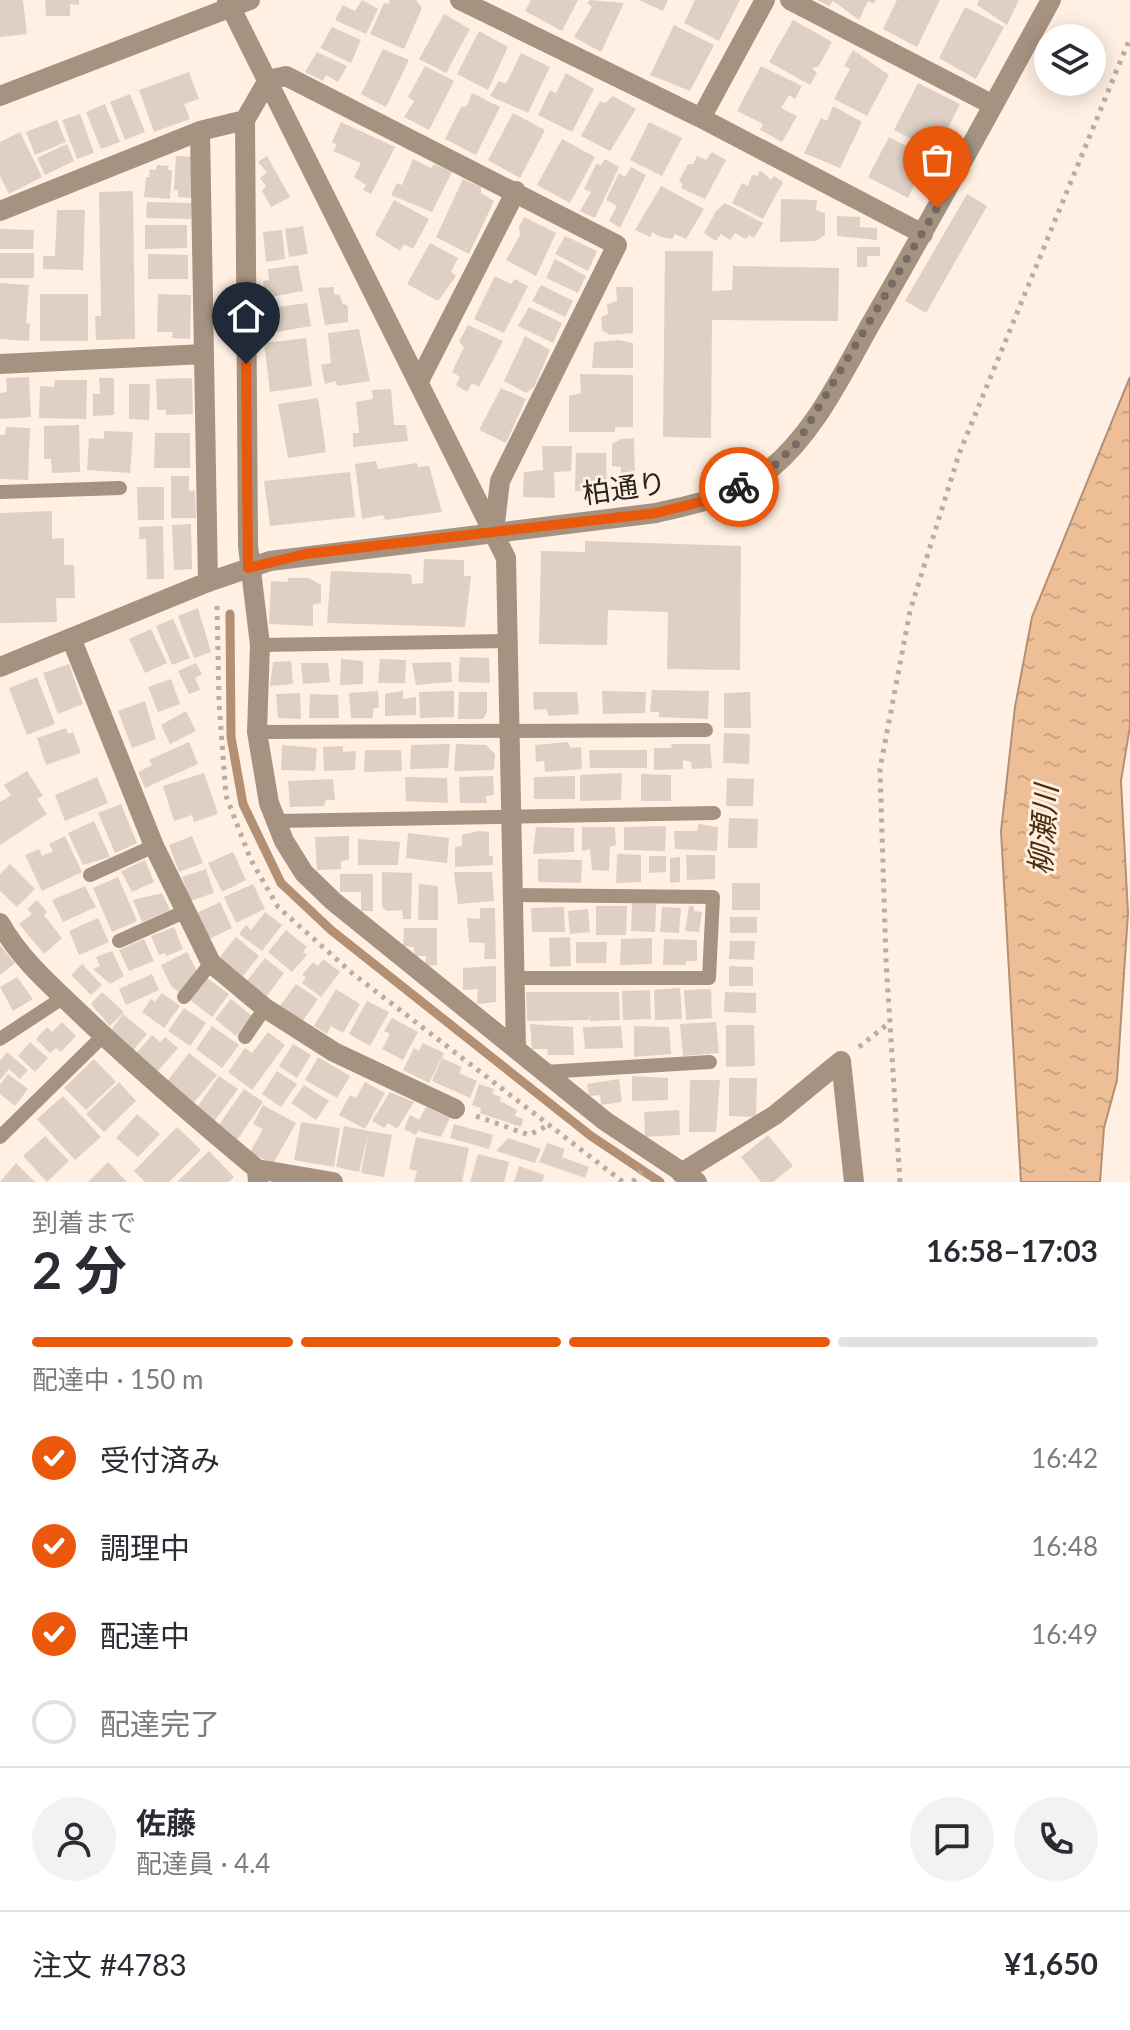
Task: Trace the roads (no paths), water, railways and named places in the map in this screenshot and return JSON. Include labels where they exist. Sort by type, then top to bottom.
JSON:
[{"type":"street","points":[[460,0],[701,118],[923,234]]},
{"type":"street","points":[[701,118],[765,0]]},
{"type":"street","points":[[790,0],[993,105]]},
{"type":"street","name":"柏通り","points":[[0,667],[248,568],[305,554],[656,513],[704,501],[768,472],[798,442],[823,406],[923,234],[1051,0]]},
{"type":"street","points":[[0,96],[236,2],[268,80],[506,558],[516,1049]]},
{"type":"street","points":[[494,532],[500,481],[617,245],[286,76],[268,80],[245,120],[248,568],[260,645],[257,732],[269,803],[284,841],[304,873],[333,901],[605,1121],[689,1178],[775,1115],[841,1061],[854,1182]]},
{"type":"street","points":[[0,211],[200,131],[245,120]]},
{"type":"street","points":[[200,131],[208,582]]},
{"type":"street","points":[[419,381],[516,191]]},
{"type":"street","points":[[0,364],[204,354]]},
{"type":"street","points":[[71,638],[154,846],[211,963],[265,1008],[334,1052],[455,1109]]},
{"type":"street","points":[[0,923],[13,944],[64,997],[258,1175],[333,1182]]},
{"type":"lane","points":[[0,492],[120,488]]},
{"type":"lane","points":[[260,645],[507,641]]},
{"type":"lane","points":[[257,732],[706,730]]},
{"type":"lane","points":[[277,821],[714,813]]},
{"type":"lane","points":[[90,875],[154,846]]},
{"type":"lane","points":[[512,895],[713,897],[709,978],[514,978]]},
{"type":"lane","points":[[119,941],[184,912]]},
{"type":"lane","points":[[184,997],[211,963]]},
{"type":"lane","points":[[0,1039],[64,997]]},
{"type":"lane","points":[[245,1037],[265,1008]]},
{"type":"lane","points":[[0,1137],[104,1035]]},
{"type":"lane","points":[[544,1072],[710,1062]]},
{"type":"water","name":"柳瀬川","points":[[1130,377],[1130,726],[1121,781],[1128,913],[1117,1080],[1104,1128],[1100,1182],[1021,1182],[1001,831],[1015,707],[1032,617]]},
{"type":"waterway","points":[[230,614],[231,737],[243,804],[281,883],[331,930],[591,1136],[660,1182]]}]
